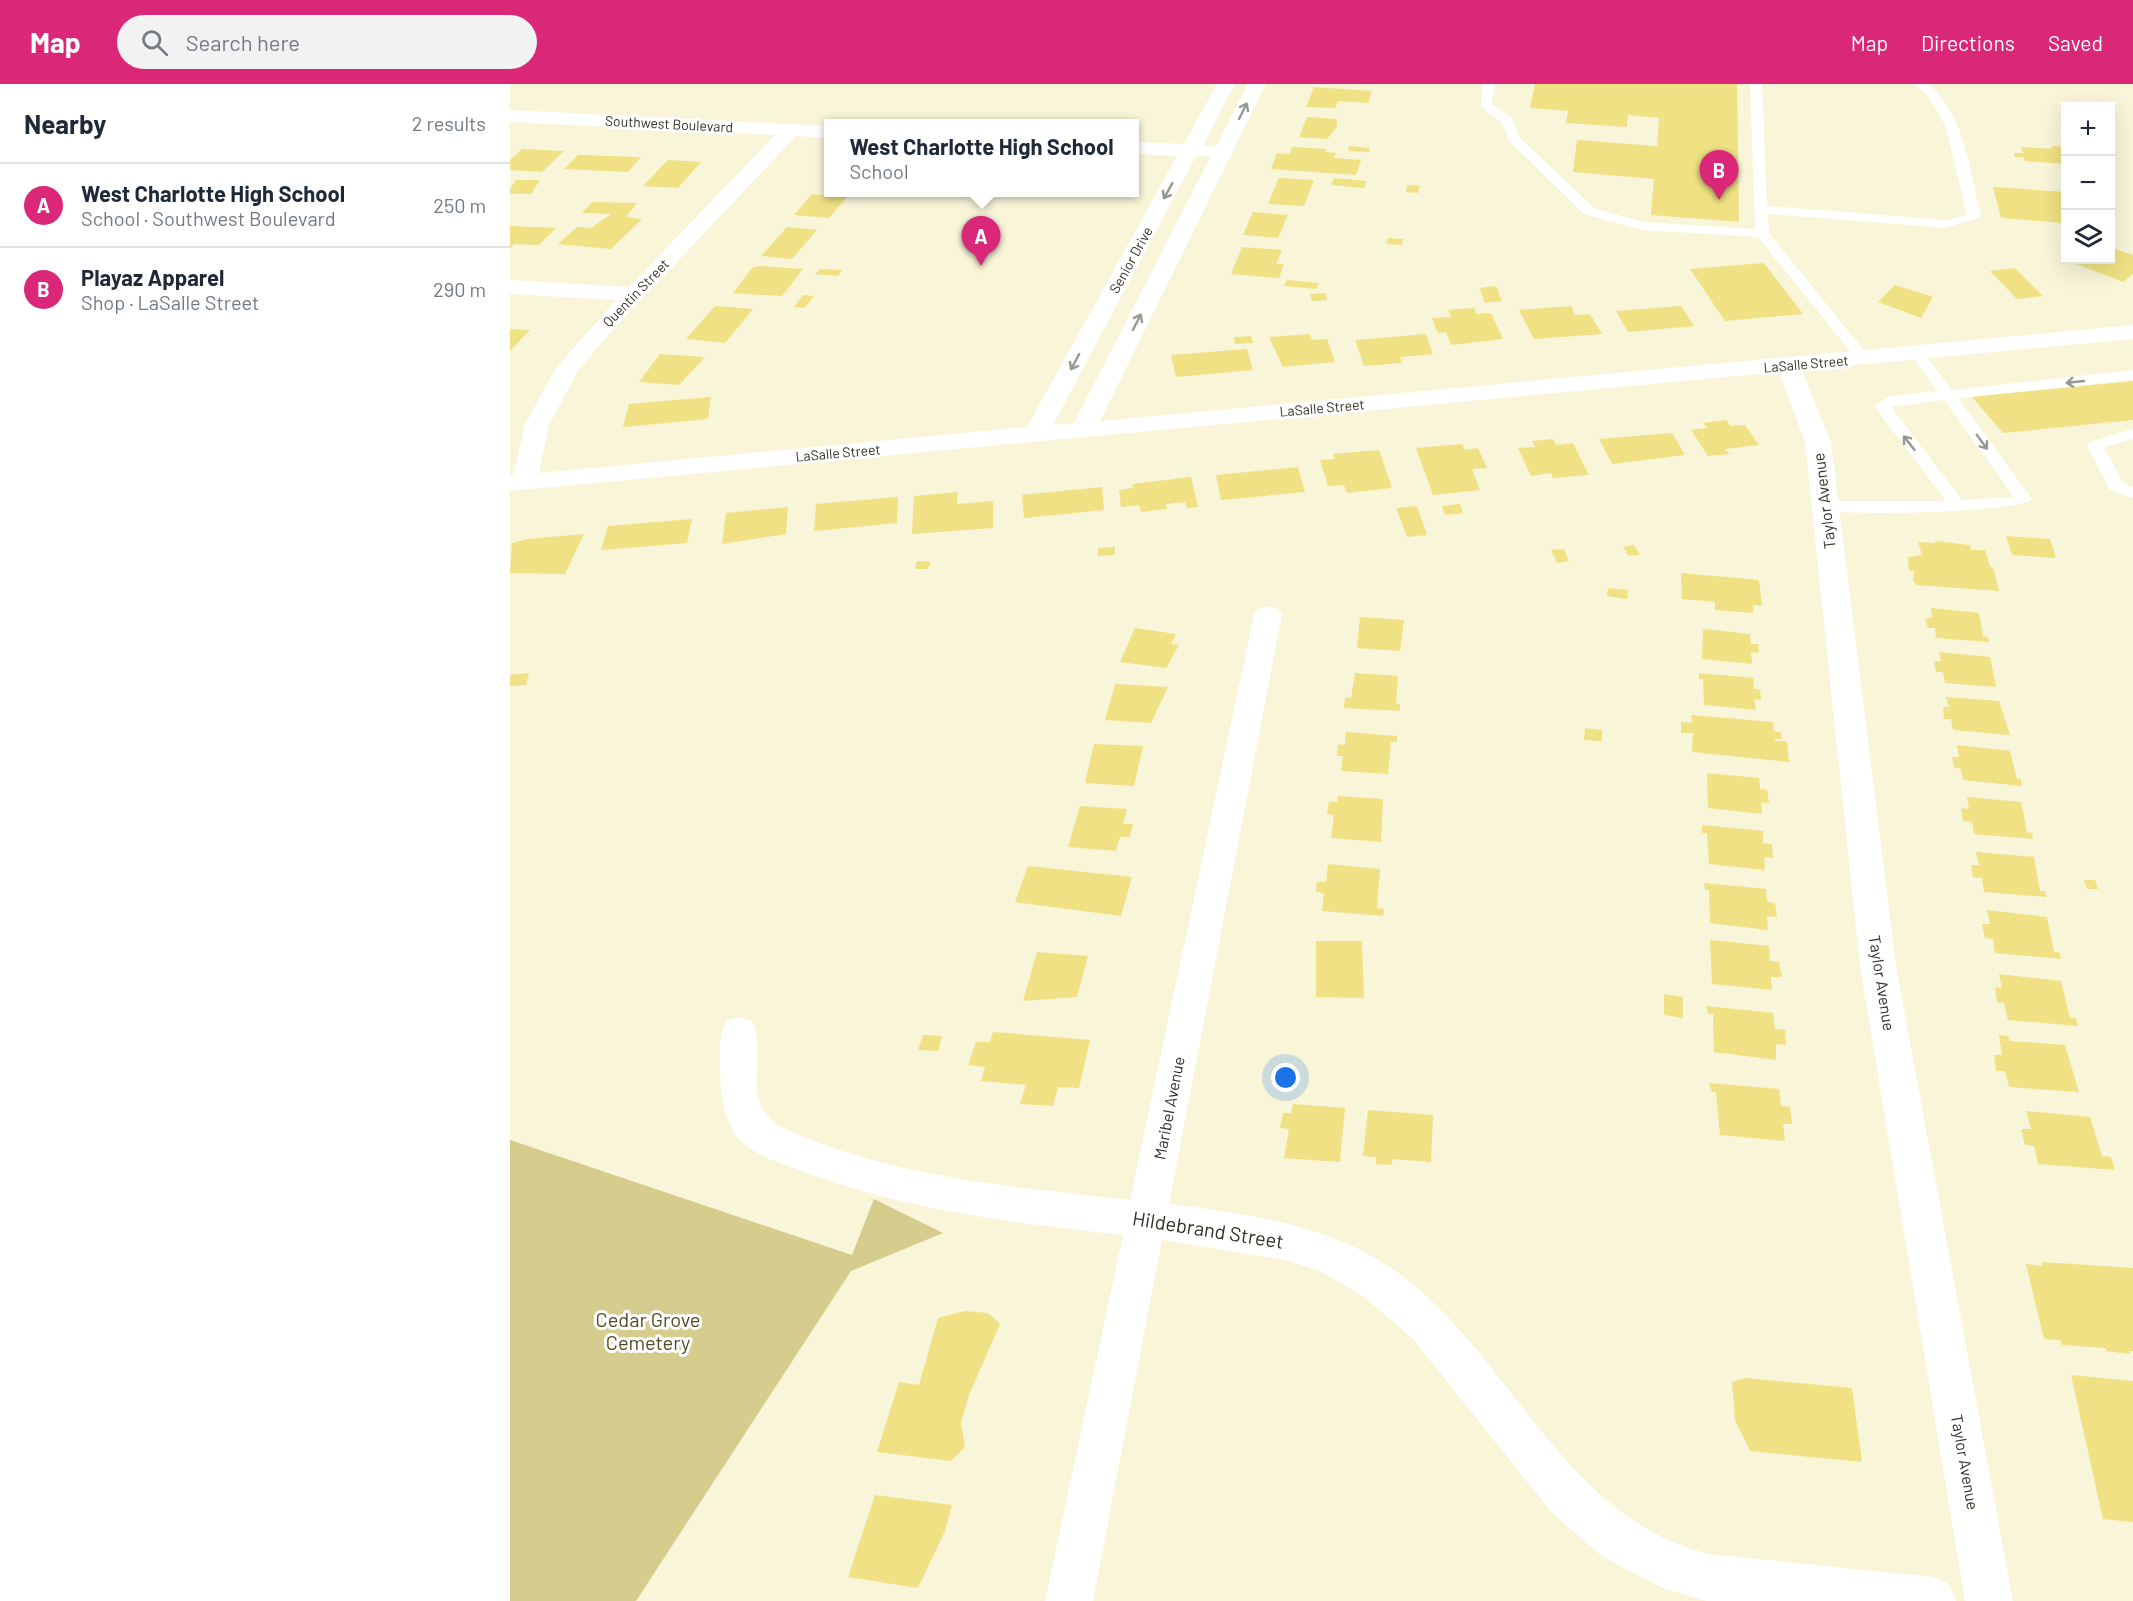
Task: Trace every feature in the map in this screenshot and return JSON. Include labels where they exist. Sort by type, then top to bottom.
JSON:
[{"type":"street","name":"Senior Drive","points":[[1035,435],[1226,84]]},
{"type":"street","name":"Senior Drive","points":[[1082,431],[1257,84]]},
{"type":"street","name":"Southwest Boulevard","points":[[510,116],[824,132]]},
{"type":"street","name":"Quentin Street","points":[[517,483],[537,425],[555,387],[599,331],[791,130]]},
{"type":"street","points":[[1139,148],[1223,152]]},
{"type":"street","points":[[510,287],[634,294]]},
{"type":"street","name":"LaSalle Street","points":[[517,483],[2133,332]]},
{"type":"street","name":"Taylor Avenue","points":[[1788,365],[1818,442],[1878,966],[1989,1601]]},
{"type":"street","name":"Maribel Avenue","points":[[1069,1601],[1268,615]]},
{"type":"street","name":"Hildebrand Street","points":[[740,1032],[740,1097],[745,1115],[753,1128],[776,1142],[827,1163],[927,1192],[1259,1235],[1321,1252],[1377,1282],[1404,1302],[1428,1325],[1569,1498],[1618,1540],[1677,1569],[1709,1578],[1932,1601]]},
{"type":"lane","points":[[1489,84],[1485,104],[1508,121],[1513,138],[1589,211],[1642,226],[1762,233]]},
{"type":"lane","points":[[1756,84],[1762,233],[1863,358]]},
{"type":"lane","points":[[1762,210],[1946,224],[1974,217],[1951,119],[1931,90],[1921,84]]},
{"type":"lane","points":[[1825,506],[1958,506],[2024,500],[1917,353]]},
{"type":"lane","points":[[1958,506],[1882,406],[1890,401],[2133,375]]},
{"type":"lane","points":[[2133,434],[2096,446],[2116,486],[2133,493]]},
{"type":"green space","name":"Cedar Grove Cemetery","points":[[510,1140],[852,1255],[874,1199],[943,1233],[851,1271],[636,1601],[510,1601]]},
{"type":"building","points":[[1535,84],[1737,84],[1739,222],[1651,215],[1654,179],[1573,172],[1577,140],[1657,146],[1659,118],[1628,115],[1627,127],[1566,123],[1568,111],[1530,108]]},
{"type":"building","points":[[1314,87],[1372,91],[1368,103],[1338,101],[1335,108],[1306,107]]},
{"type":"building","points":[[1307,117],[1337,119],[1337,127],[1327,139],[1299,137]]},
{"type":"building","points":[[1349,146],[1370,148],[1369,152],[1348,151]]},
{"type":"building","points":[[2051,146],[2061,147],[2061,164],[2025,161],[2024,157],[2015,157],[2014,153],[2023,153],[2021,147],[2052,149]]},
{"type":"building","points":[[1292,147],[1326,149],[1326,152],[1336,153],[1334,158],[1361,160],[1356,175],[1271,169],[1277,153],[1290,154]]},
{"type":"building","points":[[522,149],[564,151],[542,172],[510,170],[510,160]]},
{"type":"building","points":[[578,155],[641,157],[628,172],[564,169]]},
{"type":"building","points":[[668,160],[701,162],[678,188],[643,186]]},
{"type":"building","points":[[1279,178],[1314,180],[1304,206],[1268,204]]},
{"type":"building","points":[[1334,178],[1366,181],[1364,188],[1331,185]]},
{"type":"building","points":[[516,180],[540,180],[531,194],[510,194],[510,189]]},
{"type":"building","points":[[1407,185],[1420,186],[1418,193],[1406,192]]},
{"type":"building","points":[[1993,187],[2061,192],[2061,223],[2001,218]]},
{"type":"building","points":[[812,194],[824,195],[824,197],[847,197],[829,218],[794,215]]},
{"type":"building","points":[[592,202],[637,203],[626,217],[642,219],[611,249],[558,244],[577,227],[591,228],[611,214],[582,213]]},
{"type":"building","points":[[1253,212],[1288,215],[1278,238],[1243,235]]},
{"type":"building","points":[[510,226],[556,228],[539,245],[514,244],[510,249]]},
{"type":"building","points":[[787,227],[817,230],[792,259],[761,256]]},
{"type":"building","points":[[1388,238],[1403,239],[1402,245],[1387,244]]},
{"type":"building","points":[[1242,247],[1282,250],[1276,264],[1284,264],[1279,278],[1231,274]]},
{"type":"building","points":[[2115,249],[2133,255],[2133,274],[2123,282],[2076,264],[2115,264]]},
{"type":"building","points":[[1764,263],[1803,314],[1725,321],[1690,269]]},
{"type":"building","points":[[760,266],[803,269],[782,296],[733,293],[752,268]]},
{"type":"building","points":[[2015,268],[2043,296],[2017,299],[1990,271]]},
{"type":"building","points":[[820,269],[842,270],[838,276],[815,274]]},
{"type":"building","points":[[1287,280],[1319,283],[1316,289],[1284,286]]},
{"type":"building","points":[[1895,285],[1933,297],[1921,318],[1878,302]]},
{"type":"building","points":[[1496,286],[1502,301],[1485,303],[1479,288]]},
{"type":"building","points":[[1326,293],[1327,300],[1312,301],[1310,294]]},
{"type":"building","points":[[803,295],[814,296],[805,308],[794,307]]},
{"type":"building","points":[[715,306],[753,309],[725,343],[686,339]]},
{"type":"building","points":[[1571,306],[1575,315],[1590,314],[1602,334],[1534,339],[1519,310]]},
{"type":"building","points":[[1681,306],[1694,326],[1628,332],[1616,311]]},
{"type":"building","points":[[1474,308],[1477,314],[1491,313],[1503,339],[1451,345],[1446,332],[1438,333],[1432,318],[1451,317],[1448,310]]},
{"type":"building","points":[[510,329],[530,330],[510,351]]},
{"type":"building","points":[[1310,334],[1312,340],[1327,339],[1335,362],[1283,367],[1269,337]]},
{"type":"building","points":[[1426,334],[1433,354],[1400,357],[1402,363],[1364,366],[1355,340]]},
{"type":"building","points":[[1251,336],[1253,343],[1235,344],[1234,337]]},
{"type":"building","points":[[1247,349],[1253,370],[1176,377],[1171,355]]},
{"type":"building","points":[[660,354],[705,357],[679,385],[639,382]]},
{"type":"building","points":[[2133,381],[2133,420],[2003,433],[1972,397]]},
{"type":"building","points":[[711,397],[708,419],[623,427],[629,404]]},
{"type":"building","points":[[1726,420],[1730,426],[1745,425],[1759,445],[1725,449],[1729,454],[1708,456],[1691,430],[1707,428],[1703,423]]},
{"type":"building","points":[[1672,433],[1685,455],[1612,464],[1599,439]]},
{"type":"building","points":[[1553,439],[1556,445],[1573,443],[1589,475],[1553,478],[1551,473],[1531,476],[1518,448],[1535,447],[1532,441]]},
{"type":"building","points":[[1462,444],[1465,450],[1478,448],[1487,468],[1472,469],[1480,490],[1433,495],[1416,448]]},
{"type":"building","points":[[1379,450],[1392,488],[1347,493],[1344,485],[1328,486],[1320,460],[1335,459],[1333,454]]},
{"type":"building","points":[[1298,467],[1305,492],[1221,500],[1216,475]]},
{"type":"building","points":[[1191,477],[1198,507],[1187,508],[1185,502],[1166,504],[1167,509],[1141,512],[1139,505],[1121,507],[1119,490],[1133,488],[1132,484]]},
{"type":"building","points":[[1102,487],[1104,510],[1024,518],[1022,495]]},
{"type":"building","points":[[958,492],[957,504],[993,501],[993,528],[912,534],[914,496]]},
{"type":"building","points":[[898,497],[897,523],[814,531],[816,504]]},
{"type":"building","points":[[1460,504],[1463,513],[1445,515],[1442,506]]},
{"type":"building","points":[[1417,506],[1427,535],[1407,537],[1396,508]]},
{"type":"building","points":[[788,507],[786,534],[722,544],[726,513]]},
{"type":"building","points":[[692,519],[687,543],[601,550],[608,526]]},
{"type":"building","points":[[584,534],[565,574],[510,573],[512,543],[527,539]]},
{"type":"building","points":[[2006,536],[2050,539],[2056,558],[2012,555]]},
{"type":"building","points":[[1935,541],[1970,545],[1971,550],[1985,550],[1990,567],[1993,567],[1999,591],[1917,585],[1913,581],[1914,571],[1909,571],[1908,557],[1922,555],[1918,542],[1935,543]]},
{"type":"building","points":[[1634,545],[1640,555],[1629,556],[1623,547]]},
{"type":"building","points":[[1115,547],[1115,555],[1098,556],[1098,548]]},
{"type":"building","points":[[1564,549],[1569,561],[1557,563],[1551,550]]},
{"type":"building","points":[[917,561],[931,562],[928,569],[915,569]]},
{"type":"building","points":[[1681,573],[1759,580],[1762,606],[1753,605],[1753,613],[1715,610],[1715,602],[1682,599]]},
{"type":"building","points":[[1608,588],[1628,590],[1627,599],[1607,596]]},
{"type":"building","points":[[1931,608],[1979,613],[1983,636],[1988,637],[1989,642],[1936,638],[1935,628],[1928,628],[1925,618],[1932,618]]},
{"type":"building","points":[[1360,617],[1404,620],[1400,651],[1357,648]]},
{"type":"building","points":[[1135,628],[1176,634],[1171,644],[1179,645],[1166,668],[1120,662]]},
{"type":"building","points":[[1703,629],[1750,634],[1751,644],[1758,644],[1759,653],[1751,652],[1752,664],[1702,659]]},
{"type":"building","points":[[1939,652],[1990,657],[1996,687],[1945,683],[1943,672],[1936,672],[1934,661],[1941,661]]},
{"type":"building","points":[[529,673],[526,685],[510,686],[510,675]]},
{"type":"building","points":[[1355,673],[1398,676],[1396,704],[1400,704],[1400,711],[1344,708],[1345,697],[1351,698]]},
{"type":"building","points":[[1699,673],[1753,678],[1754,689],[1760,689],[1761,700],[1754,699],[1756,710],[1704,705],[1703,679],[1699,679]]},
{"type":"building","points":[[1115,684],[1168,687],[1151,723],[1105,720]]},
{"type":"building","points":[[1946,697],[1999,701],[2010,735],[1953,730],[1951,719],[1944,719],[1943,707],[1949,707]]},
{"type":"building","points":[[1691,715],[1773,722],[1774,731],[1780,732],[1782,739],[1775,739],[1775,741],[1787,741],[1789,762],[1692,752],[1693,733],[1681,733],[1681,722],[1692,723]]},
{"type":"building","points":[[1585,728],[1602,730],[1602,741],[1584,740]]},
{"type":"building","points":[[1346,732],[1397,736],[1397,742],[1391,742],[1388,774],[1341,771],[1343,756],[1337,756],[1338,744],[1345,745]]},
{"type":"building","points":[[1094,744],[1143,746],[1134,786],[1085,783]]},
{"type":"building","points":[[1957,745],[2010,751],[2017,779],[2021,779],[2022,786],[1963,780],[1961,769],[1954,767],[1952,757],[1959,757]]},
{"type":"building","points":[[1707,773],[1759,778],[1760,789],[1767,790],[1769,803],[1761,802],[1762,814],[1708,808]]},
{"type":"building","points":[[1338,796],[1383,799],[1381,842],[1331,838],[1334,815],[1327,814],[1329,802],[1337,802]]},
{"type":"building","points":[[1967,797],[2021,802],[2027,832],[2032,833],[2033,839],[1974,834],[1972,822],[1963,821],[1961,808],[1969,809]]},
{"type":"building","points":[[1080,806],[1127,809],[1123,824],[1133,824],[1130,837],[1120,837],[1116,851],[1068,847]]},
{"type":"building","points":[[1702,825],[1763,831],[1763,843],[1772,844],[1773,858],[1764,857],[1765,870],[1709,864],[1707,833],[1702,833]]},
{"type":"building","points":[[1976,852],[2034,857],[2040,891],[2045,891],[2046,897],[1984,892],[1982,878],[1973,877],[1971,865],[1979,865]]},
{"type":"building","points":[[1328,864],[1380,869],[1377,908],[1384,909],[1383,916],[1322,911],[1324,893],[1316,892],[1317,882],[1326,882]]},
{"type":"building","points":[[1028,866],[1132,877],[1121,916],[1015,902]]},
{"type":"building","points":[[2084,880],[2095,880],[2098,889],[2087,889]]},
{"type":"building","points":[[1704,883],[1766,889],[1767,902],[1775,903],[1777,917],[1767,916],[1768,930],[1710,923],[1709,890],[1705,890]]},
{"type":"building","points":[[1987,910],[2047,917],[2054,952],[2059,952],[2061,959],[1995,953],[1993,939],[1985,938],[1982,924],[1990,924]]},
{"type":"building","points":[[1710,940],[1769,946],[1770,961],[1779,962],[1782,977],[1771,977],[1772,990],[1712,984]]},
{"type":"building","points":[[1316,941],[1362,941],[1364,998],[1316,997]]},
{"type":"building","points":[[1037,952],[1088,956],[1077,997],[1023,1001]]},
{"type":"building","points":[[1999,974],[2061,981],[2070,1018],[2076,1018],[2078,1026],[2008,1020],[2004,1003],[1997,1002],[1995,987],[2002,988]]},
{"type":"building","points":[[1664,994],[1683,997],[1683,1018],[1664,1015]]},
{"type":"building","points":[[1706,1006],[1773,1013],[1775,1029],[1785,1030],[1786,1045],[1776,1044],[1776,1060],[1714,1052],[1713,1014],[1708,1014]]},
{"type":"building","points":[[993,1032],[1090,1040],[1079,1088],[1058,1087],[1053,1106],[1020,1104],[1026,1085],[981,1081],[985,1067],[968,1065],[976,1042],[990,1042]]},
{"type":"building","points":[[923,1035],[942,1036],[938,1051],[918,1050]]},
{"type":"building","points":[[1999,1035],[2008,1036],[2010,1041],[2065,1045],[2079,1092],[2009,1087],[2005,1071],[1996,1071],[1994,1055],[2002,1055]]},
{"type":"building","points":[[1709,1083],[1779,1089],[1781,1106],[1790,1107],[1792,1124],[1783,1124],[1785,1141],[1720,1135],[1716,1092],[1712,1092]]},
{"type":"building","points":[[1293,1104],[1345,1108],[1340,1162],[1284,1158],[1289,1129],[1280,1128],[1283,1113],[1291,1113]]},
{"type":"building","points":[[1368,1110],[1433,1115],[1431,1162],[1393,1159],[1391,1165],[1376,1164],[1376,1157],[1363,1156]]},
{"type":"building","points":[[2026,1111],[2090,1117],[2102,1156],[2111,1157],[2115,1170],[2038,1164],[2034,1146],[2025,1145],[2021,1129],[2031,1129]]},
{"type":"building","points":[[2042,1262],[2133,1268],[2133,1351],[2129,1351],[2130,1354],[2106,1351],[2106,1348],[2062,1345],[2060,1340],[2044,1339],[2026,1264],[2043,1266]]},
{"type":"building","points":[[965,1311],[988,1313],[1000,1324],[969,1395],[961,1423],[965,1447],[951,1461],[877,1452],[899,1382],[919,1385],[938,1318]]},
{"type":"building","points":[[2071,1375],[2133,1381],[2133,1522],[2103,1519]]},
{"type":"building","points":[[1745,1378],[1852,1388],[1862,1462],[1750,1451],[1735,1420],[1732,1382]]},
{"type":"building","points":[[875,1495],[952,1505],[945,1531],[918,1588],[848,1577]]},
{"type":"place","name":"Playaz Apparel","points":[[1719,200]]},
{"type":"place","name":"West Charlotte High School","points":[[981,266]]}]
